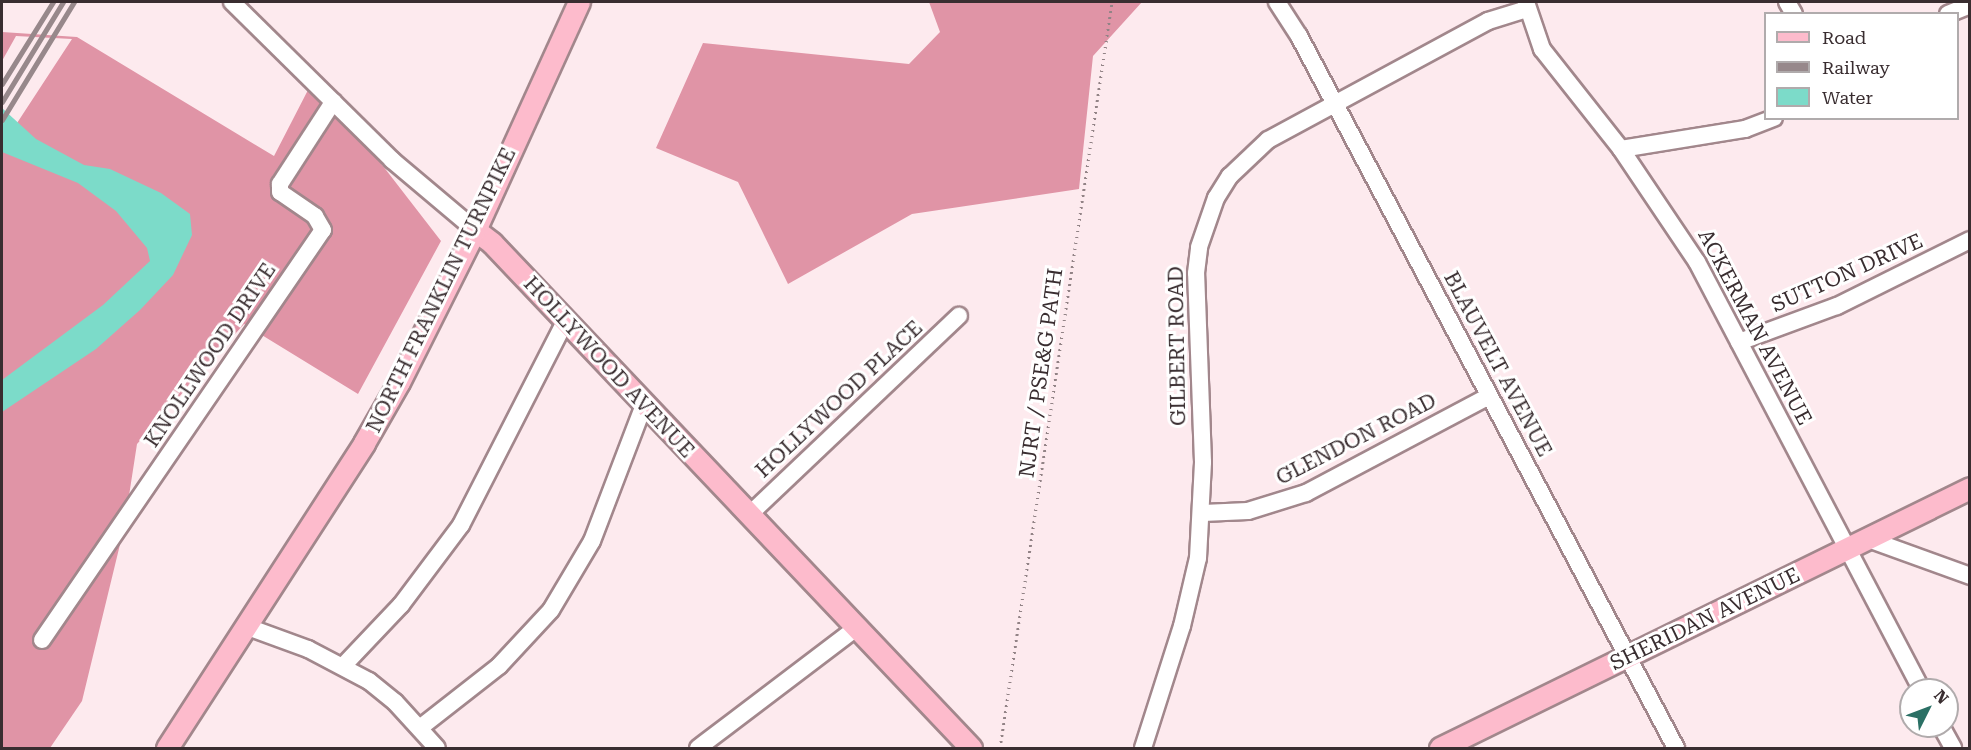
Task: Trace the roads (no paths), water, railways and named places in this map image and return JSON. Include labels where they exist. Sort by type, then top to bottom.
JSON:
[{"type":"main road","name":"NORTH FRANKLIN TURNPIKE","points":[[167,748],[364,444],[475,230],[579,2]]},
{"type":"main road","name":"HOLLYWOOD AVENUE","points":[[475,230],[492,243],[566,320],[971,748]]},
{"type":"main road","name":"SHERIDAN AVENUE","points":[[1440,748],[1970,488]]},
{"type":"street","name":"HOLLYWOOD AVENUE","points":[[232,2],[392,160],[475,230]]},
{"type":"street","name":"BLAUVELT AVENUE","points":[[1277,2],[1334,102],[1676,748]]},
{"type":"street","name":"GILBERT ROAD","points":[[1143,748],[1189,600],[1203,513],[1196,273],[1206,222],[1226,184],[1248,157],[1268,140],[1334,102],[1488,21],[1526,5]]},
{"type":"street","name":"ACKERMAN AVENUE","points":[[1526,5],[1542,49],[1570,89],[1621,149],[1697,262],[1916,678]]},
{"type":"street","points":[[1953,12],[1970,5]]},
{"type":"street","name":"KNOLLWOOD DRIVE","points":[[42,640],[323,230],[315,216],[280,192],[280,184],[333,102]]},
{"type":"street","points":[[1621,149],[1745,129],[1769,120]]},
{"type":"street","name":"SUTTON DRIVE","points":[[1739,342],[1846,302],[1970,240]]},
{"type":"street","name":"HOLLYWOOD PLACE","points":[[750,514],[959,316]]},
{"type":"street","points":[[344,665],[400,605],[461,525],[566,320]]},
{"type":"street","name":"GLENDON ROAD","points":[[1203,513],[1248,511],[1306,493],[1489,396]]},
{"type":"street","points":[[421,728],[499,666],[551,610],[592,541],[644,405]]},
{"type":"street","points":[[1868,539],[1970,576]]},
{"type":"street","points":[[245,626],[344,665],[396,702],[437,748]]},
{"type":"street","points":[[698,748],[856,628]]},
{"type":"water","points":[[2,108],[36,139],[84,165],[110,169],[161,193],[190,214],[192,235],[173,275],[140,310],[96,349],[2,412],[2,380],[103,305],[150,261],[147,248],[116,211],[78,183],[2,152]]},
{"type":"railway","points":[[2,84],[53,2]]},
{"type":"railway","points":[[2,102],[63,2]]},
{"type":"railway","points":[[2,120],[74,2]]}]
